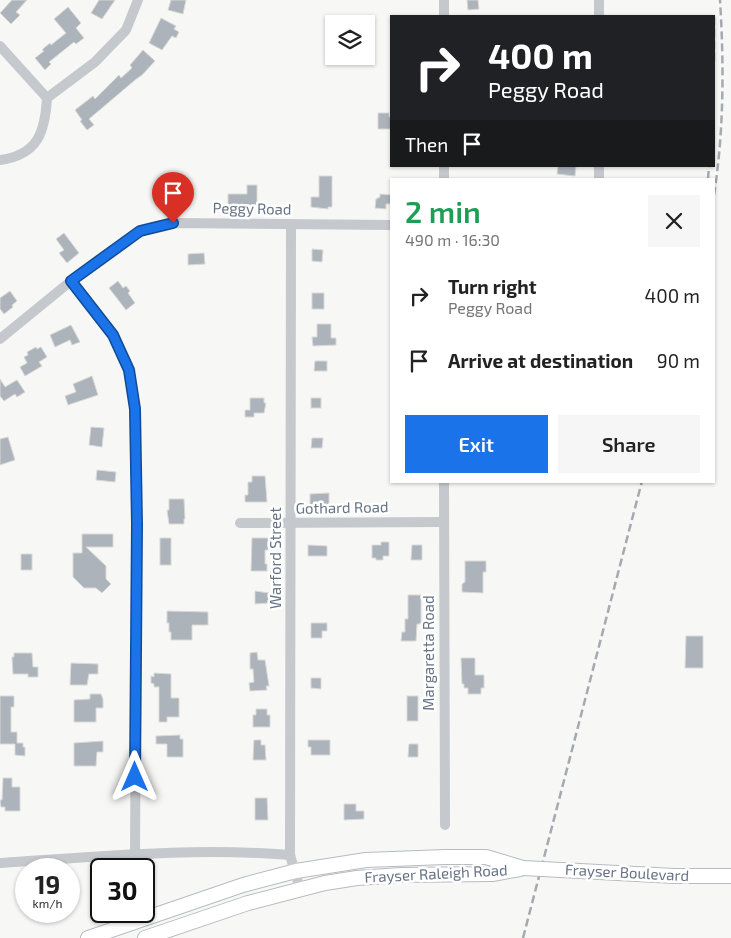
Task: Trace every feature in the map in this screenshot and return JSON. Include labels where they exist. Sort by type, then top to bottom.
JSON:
[{"type":"main road","name":"Frayser Raleigh Road","points":[[88,938],[243,885],[296,872],[370,860],[445,856],[486,857],[523,868]]},
{"type":"main road","name":"Frayser Raleigh Road","points":[[146,938],[248,903],[300,889],[357,878],[401,874],[492,874],[523,868]]},
{"type":"main road","name":"Frayser Boulevard","points":[[523,868],[674,876],[731,876]]},
{"type":"street","points":[[0,160],[21,155],[31,148],[39,138],[44,127],[48,98],[95,62],[126,30],[138,0]]},
{"type":"street","points":[[444,0],[444,15]]},
{"type":"street","points":[[599,0],[599,15]]},
{"type":"street","points":[[0,46],[48,98]]},
{"type":"street","name":"Peggy Road","points":[[0,339],[71,281],[140,231],[173,223],[390,225]]},
{"type":"street","name":"Warford Street","points":[[291,225],[290,855],[300,889]]},
{"type":"street","points":[[71,281],[113,335],[129,370],[135,409],[137,524],[135,855]]},
{"type":"street","name":"Margaretta Road","points":[[444,483],[445,825]]},
{"type":"street","name":"Gothard Road","points":[[240,523],[444,522]]},
{"type":"street","points":[[0,863],[242,851],[290,855]]},
{"type":"building","points":[[12,0],[27,0],[16,12],[20,15],[11,24],[0,13]]},
{"type":"building","points":[[99,0],[115,0],[102,19],[91,13]]},
{"type":"building","points":[[171,0],[186,0],[183,14],[168,10]]},
{"type":"building","points":[[467,0],[478,0],[479,9],[468,10]]},
{"type":"building","points":[[68,7],[81,23],[76,28],[84,38],[76,44],[74,42],[49,62],[51,64],[45,70],[35,58],[50,43],[51,45],[66,33],[54,19]]},
{"type":"building","points":[[161,18],[176,26],[174,29],[179,32],[176,38],[172,36],[162,50],[149,43]]},
{"type":"building","points":[[143,50],[155,61],[142,75],[89,119],[94,125],[87,130],[75,110],[93,96],[95,99],[119,75],[121,78],[132,68],[130,65]]},
{"type":"building","points":[[378,113],[389,113],[390,129],[378,129]]},
{"type":"building","points":[[558,167],[576,167],[575,176],[557,174]]},
{"type":"building","points":[[319,176],[332,176],[332,207],[328,207],[328,209],[311,207],[311,197],[319,197]]},
{"type":"building","points":[[247,185],[257,185],[257,205],[228,205],[228,194],[247,194]]},
{"type":"building","points":[[380,194],[390,195],[390,204],[386,204],[386,209],[375,208],[376,199],[380,197]]},
{"type":"building","points":[[64,233],[79,253],[67,263],[59,253],[64,250],[56,239]]},
{"type":"building","points":[[312,249],[323,250],[322,262],[312,261]]},
{"type":"building","points":[[204,253],[205,264],[188,265],[188,254]]},
{"type":"building","points":[[118,281],[123,288],[126,286],[130,291],[128,293],[135,303],[126,310],[109,288]]},
{"type":"building","points":[[10,291],[17,301],[4,314],[0,309],[0,298]]},
{"type":"building","points":[[312,293],[324,293],[324,309],[312,309]]},
{"type":"building","points":[[317,324],[331,324],[331,338],[336,338],[336,345],[313,346],[312,337],[317,337]]},
{"type":"building","points":[[71,325],[80,342],[72,345],[70,340],[55,347],[50,335]]},
{"type":"building","points":[[36,347],[37,349],[41,347],[47,357],[39,362],[42,366],[25,376],[20,367],[27,363],[24,357],[28,355],[27,352]]},
{"type":"building","points":[[315,361],[327,361],[327,371],[314,371]]},
{"type":"building","points":[[92,376],[98,395],[68,405],[65,396],[76,392],[73,384]]},
{"type":"building","points":[[0,379],[5,387],[17,380],[25,392],[17,397],[15,394],[4,401],[0,396]]},
{"type":"building","points":[[250,398],[264,398],[264,403],[266,403],[264,413],[254,413],[254,417],[245,417],[245,410],[250,410]]},
{"type":"building","points":[[311,398],[321,398],[321,408],[311,408]]},
{"type":"building","points":[[91,427],[104,428],[102,447],[89,445]]},
{"type":"building","points":[[8,437],[15,460],[0,465],[0,439]]},
{"type":"building","points":[[312,438],[323,438],[322,448],[311,448]]},
{"type":"building","points":[[97,470],[116,472],[115,482],[96,480]]},
{"type":"building","points":[[252,476],[265,476],[267,502],[245,502],[245,495],[248,495],[248,482],[252,482]]},
{"type":"building","points":[[329,493],[329,511],[310,511],[310,494]]},
{"type":"building","points":[[169,499],[184,499],[184,524],[169,524],[167,510],[169,510]]},
{"type":"building","points":[[82,534],[113,534],[113,547],[86,547],[106,566],[106,579],[111,584],[102,593],[96,588],[84,588],[73,577],[73,553],[82,553]]},
{"type":"building","points":[[160,538],[171,538],[171,565],[160,565]]},
{"type":"building","points":[[252,538],[268,538],[268,550],[265,550],[267,571],[251,571]]},
{"type":"building","points":[[381,542],[389,542],[389,556],[383,556],[383,560],[376,560],[376,558],[372,558],[372,545],[381,545]]},
{"type":"building","points":[[308,545],[327,546],[327,556],[308,556]]},
{"type":"building","points":[[412,545],[422,545],[422,560],[411,560]]},
{"type":"building","points":[[21,554],[32,554],[32,570],[21,570]]},
{"type":"building","points":[[465,561],[486,561],[486,572],[483,572],[483,593],[462,592],[462,584],[465,582]]},
{"type":"building","points":[[255,591],[269,593],[269,603],[255,604]]},
{"type":"building","points":[[408,595],[421,595],[421,624],[417,624],[416,641],[401,641],[402,632],[405,632],[405,619],[408,619]]},
{"type":"building","points":[[167,611],[208,612],[208,625],[192,625],[192,640],[171,640],[169,623],[167,623]]},
{"type":"building","points":[[311,623],[327,623],[327,631],[322,631],[322,638],[311,638]]},
{"type":"building","points":[[686,636],[703,636],[703,668],[685,668]]},
{"type":"building","points":[[257,652],[258,660],[265,660],[269,686],[266,686],[267,690],[250,691],[249,683],[254,682],[253,669],[250,669],[250,653]]},
{"type":"building","points":[[14,653],[32,653],[33,667],[38,667],[38,677],[28,677],[28,674],[13,674],[12,657],[14,657]]},
{"type":"building","points":[[461,658],[475,658],[475,675],[484,675],[484,688],[481,688],[481,694],[468,694],[468,688],[464,688],[464,684],[462,684]]},
{"type":"building","points":[[71,663],[98,664],[98,674],[89,674],[87,685],[70,685]]},
{"type":"building","points":[[154,673],[171,674],[171,698],[179,698],[179,717],[167,717],[167,722],[159,722],[159,687],[154,687],[154,684],[151,683],[151,676],[154,677]]},
{"type":"building","points":[[311,678],[321,678],[321,689],[311,688]]},
{"type":"building","points":[[90,694],[101,694],[103,699],[103,708],[96,708],[96,722],[74,722],[74,700],[90,699]]},
{"type":"building","points":[[0,696],[14,696],[14,707],[11,707],[11,732],[17,732],[17,743],[23,743],[25,756],[15,755],[15,744],[0,744]]},
{"type":"building","points":[[407,696],[418,696],[418,721],[407,721]]},
{"type":"building","points":[[256,709],[267,709],[267,715],[270,715],[270,727],[253,727],[253,715],[256,715]]},
{"type":"building","points":[[180,735],[180,739],[183,739],[183,757],[167,757],[167,744],[156,744],[156,736]]},
{"type":"building","points":[[254,740],[261,740],[261,745],[265,745],[266,760],[253,760]]},
{"type":"building","points":[[308,740],[330,740],[330,755],[311,755],[311,747],[308,747]]},
{"type":"building","points":[[103,741],[103,752],[97,752],[96,766],[74,766],[74,743]]},
{"type":"building","points":[[409,744],[418,744],[418,757],[408,757]]},
{"type":"building","points":[[3,778],[12,778],[12,787],[20,787],[20,811],[5,811],[5,807],[1,807]]},
{"type":"building","points":[[255,798],[267,798],[268,820],[255,820]]},
{"type":"building","points":[[344,804],[356,804],[356,811],[364,811],[364,819],[344,820]]},
{"type":"railway","points":[[715,187],[720,147],[722,98],[720,0]]},
{"type":"railway","points":[[708,178],[709,167]]},
{"type":"railway","points":[[523,938],[641,483]]},
{"type":"route","points":[[135,777],[137,524],[135,409],[129,370],[113,335],[71,281],[140,231],[173,223]]}]
